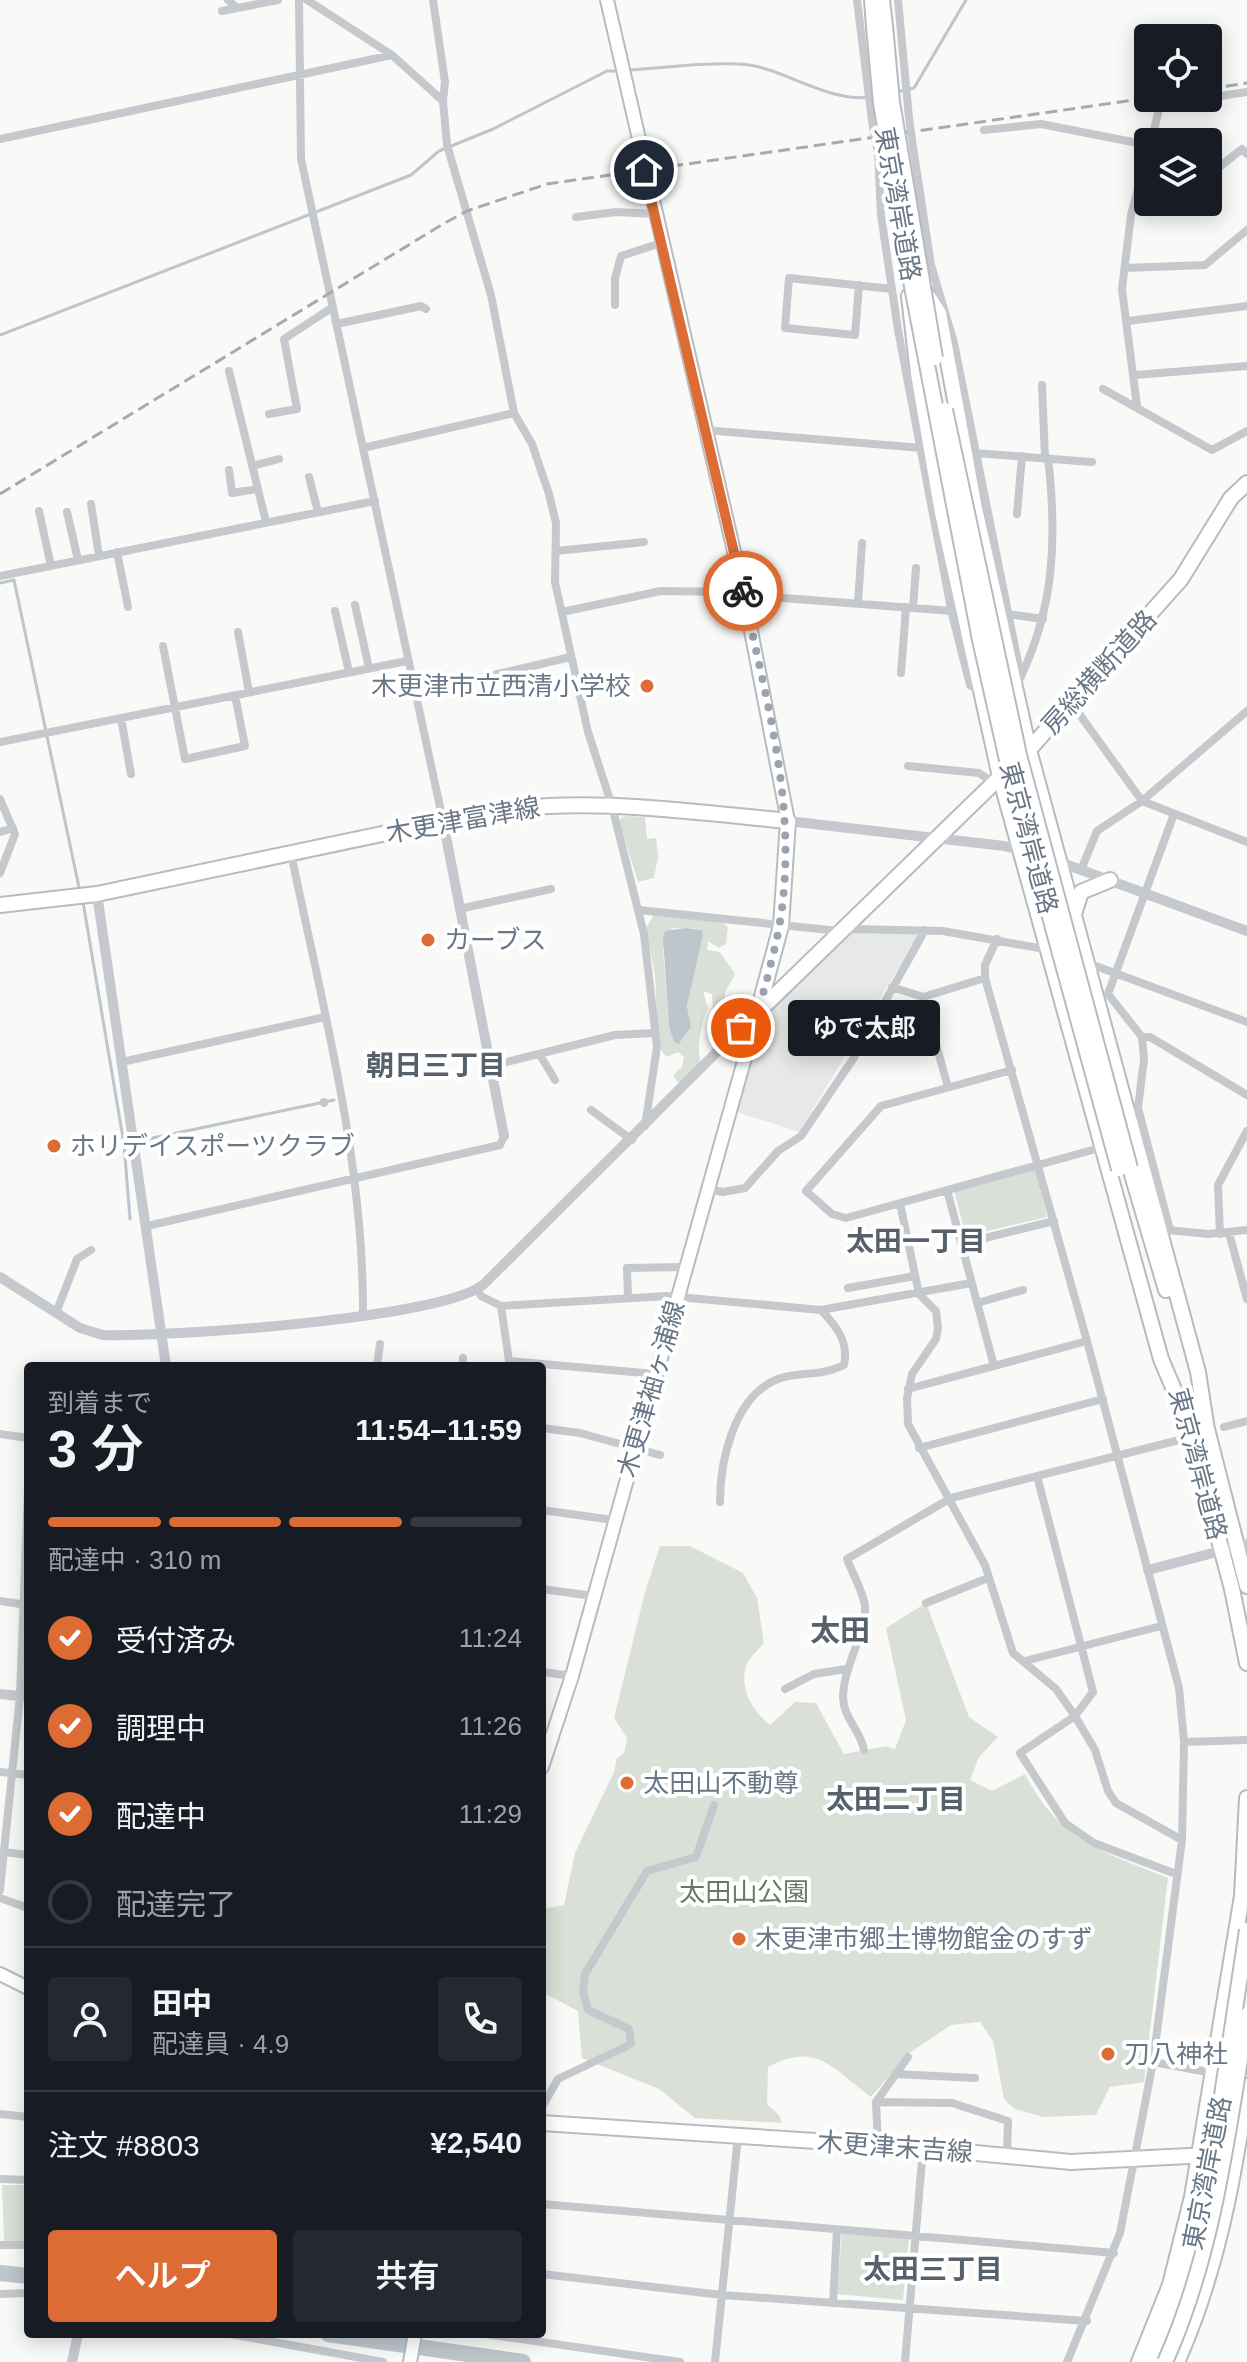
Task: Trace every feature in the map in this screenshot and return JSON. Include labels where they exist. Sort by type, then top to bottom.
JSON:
[{"type":"main road","points":[[607,0],[743,591],[788,821],[781,926],[758,1011]]},
{"type":"main road","name":"東京湾岸道路","points":[[872,0],[936,365],[994,651],[1247,1663]]},
{"type":"main road","name":"東京湾岸道路","points":[[882,0],[879,27],[881,103],[967,580],[1007,760],[1125,1168],[1242,1546],[1247,1586]]},
{"type":"main road","points":[[909,271],[910,322],[920,389],[997,780],[1022,851],[1161,1359],[1186,1418]]},
{"type":"main road","points":[[924,290],[939,313],[975,508],[1018,681],[1029,750],[1086,962],[1165,1229],[1198,1372],[1207,1430]]},
{"type":"main road","name":"房総横断道路","points":[[758,1011],[938,839],[1072,704],[1181,579],[1231,498],[1246,485]]},
{"type":"main road","name":"木更津富津線","points":[[0,905],[97,894],[443,821],[536,805],[612,806],[788,821]]},
{"type":"main road","points":[[1074,917],[1081,892],[1110,880]]},
{"type":"main road","name":"木更津袖ヶ浦線","points":[[546,1751],[572,1676],[613,1520],[758,1011]]},
{"type":"main road","points":[[1139,2362],[1170,2285],[1199,2156],[1242,1896],[1247,1798]]},
{"type":"main road","name":"東京湾岸道路","points":[[1152,2362],[1177,2301],[1198,2229],[1217,2129],[1247,1930]]},
{"type":"main road","points":[[0,1974],[24,1986]]},
{"type":"main road","points":[[0,1984],[24,1995]]},
{"type":"main road","name":"東京湾岸道路","points":[[1165,2362],[1192,2291],[1206,2242],[1247,2015]]},
{"type":"main road","points":[[1177,2362],[1218,2244],[1242,2151],[1247,2086]]},
{"type":"main road","name":"木更津末吉線","points":[[546,2123],[923,2148],[1071,2162],[1242,2151]]},
{"type":"main road","points":[[410,2362],[414,2338]]},
{"type":"street","points":[[228,0],[237,8]]},
{"type":"street","points":[[222,11],[278,0]]},
{"type":"street","points":[[147,1226],[500,1145],[504,1136],[443,821],[301,159],[299,0]]},
{"type":"street","points":[[307,0],[392,55],[443,101]]},
{"type":"street","points":[[433,0],[445,82],[443,101],[447,145],[491,295],[514,413],[542,471],[556,523],[555,582],[571,657],[588,732],[612,806],[639,910],[657,1047],[645,1127]]},
{"type":"street","points":[[857,0],[892,289],[952,611],[970,685],[981,691]]},
{"type":"street","points":[[898,0],[909,118],[931,265],[954,343],[1008,614],[1018,681]]},
{"type":"street","points":[[0,139],[392,55]]},
{"type":"street","points":[[1153,128],[1160,105],[1247,92]]},
{"type":"street","points":[[984,130],[1041,124],[1134,140]]},
{"type":"street","points":[[1222,165],[1242,149],[1247,154]]},
{"type":"street","points":[[576,217],[616,212],[655,214]]},
{"type":"street","points":[[1136,216],[1122,289],[1137,406]]},
{"type":"street","points":[[1125,268],[1205,265],[1247,230]]},
{"type":"street","points":[[615,305],[615,278],[621,256],[661,243]]},
{"type":"street","points":[[859,285],[855,335],[785,328],[789,278],[859,285],[892,289]]},
{"type":"street","points":[[337,324],[421,306],[426,309]]},
{"type":"street","points":[[1128,321],[1247,306]]},
{"type":"street","points":[[269,414],[297,409],[284,339],[333,307]]},
{"type":"street","points":[[1135,375],[1247,366]]},
{"type":"street","points":[[229,371],[266,522]]},
{"type":"street","points":[[1018,681],[1043,619],[1051,587],[1054,542],[1042,385]]},
{"type":"street","points":[[1103,389],[1212,450],[1247,431]]},
{"type":"street","points":[[363,448],[514,413]]},
{"type":"street","points":[[705,430],[922,448]]},
{"type":"street","points":[[975,453],[1092,462]]},
{"type":"street","points":[[1017,514],[1022,456]]},
{"type":"street","points":[[252,466],[279,459]]},
{"type":"street","points":[[229,470],[232,493],[258,489]]},
{"type":"street","points":[[309,477],[318,512]]},
{"type":"street","points":[[0,576],[375,501]]},
{"type":"street","points":[[91,504],[99,556]]},
{"type":"street","points":[[39,511],[51,566]]},
{"type":"street","points":[[67,512],[78,560]]},
{"type":"street","points":[[556,551],[644,542]]},
{"type":"street","points":[[858,603],[862,543]]},
{"type":"street","points":[[117,552],[128,607]]},
{"type":"street","points":[[901,673],[916,568]]},
{"type":"street","points":[[562,612],[661,591],[743,591],[952,611]]},
{"type":"street","points":[[355,605],[369,668]]},
{"type":"street","points":[[335,611],[349,672]]},
{"type":"street","points":[[1008,614],[1043,619]]},
{"type":"street","points":[[238,632],[249,692]]},
{"type":"street","points":[[163,646],[185,759],[245,746],[235,695]]},
{"type":"street","points":[[415,693],[571,657]]},
{"type":"street","points":[[0,742],[407,661]]},
{"type":"street","points":[[1072,704],[1142,801],[1247,842]]},
{"type":"street","points":[[1081,870],[1097,831],[1142,801],[1247,711]]},
{"type":"street","points":[[121,718],[131,774]]},
{"type":"street","points":[[908,766],[979,773],[997,780]]},
{"type":"street","points":[[0,799],[13,828],[13,846],[0,873]]},
{"type":"street","points":[[1174,814],[1108,994],[1142,1037],[1144,1059],[1138,1108],[1165,1229],[1225,1233],[1247,1230]]},
{"type":"street","points":[[788,821],[1022,851],[1247,931]]},
{"type":"street","points":[[0,832],[13,828]]},
{"type":"street","points":[[291,853],[354,1178],[363,1257],[363,1315]]},
{"type":"street","points":[[459,909],[551,889]]},
{"type":"street","points":[[97,894],[166,1362]]},
{"type":"street","points":[[639,910],[781,926],[925,930],[997,939],[1048,949],[1247,1022]]},
{"type":"street","points":[[708,1189],[723,1192],[745,1188],[778,1151],[801,1136],[853,1059],[925,930]]},
{"type":"street","points":[[997,939],[985,965],[985,978],[1119,1456],[1179,1688],[1184,1742],[1182,1840],[1153,2062],[1136,2160],[1114,2253],[1067,2362]]},
{"type":"street","points":[[892,987],[923,997],[985,978]]},
{"type":"street","points":[[923,997],[948,1087]]},
{"type":"street","points":[[0,1277],[80,1328],[103,1335],[162,1334],[363,1315],[448,1301],[477,1290],[632,1140],[758,1011]]},
{"type":"street","points":[[122,1062],[325,1017]]},
{"type":"street","points":[[490,1066],[615,1035],[655,1033]]},
{"type":"street","points":[[1142,1037],[1150,1037],[1247,1095]]},
{"type":"street","points":[[540,1055],[555,1080]]},
{"type":"street","points":[[1012,1070],[881,1106],[806,1191],[832,1214],[846,1218],[1103,1147]]},
{"type":"street","points":[[591,1110],[632,1140]]},
{"type":"street","points":[[1247,1131],[1218,1185],[1225,1233],[1247,1299]]},
{"type":"street","points":[[947,1190],[994,1366]]},
{"type":"street","points":[[900,1203],[919,1294],[936,1311],[938,1333],[912,1374],[908,1389],[908,1424],[985,1565],[1013,1653],[1056,1689],[1075,1716],[1095,1750],[1108,1791],[1116,1803],[1182,1840]]},
{"type":"street","points":[[961,1244],[1054,1221]]},
{"type":"street","points":[[56,1313],[77,1259],[91,1250]]},
{"type":"street","points":[[628,1298],[627,1268],[685,1267]]},
{"type":"street","points":[[848,1288],[915,1276]]},
{"type":"street","points":[[477,1290],[481,1296],[501,1306],[678,1296],[821,1310],[971,1283]]},
{"type":"street","points":[[977,1303],[1023,1290]]},
{"type":"street","points":[[501,1306],[509,1361],[520,1362]]},
{"type":"street","points":[[720,1502],[720,1477],[727,1449],[758,1392],[781,1378],[816,1375],[844,1365],[846,1354],[842,1336],[821,1310]]},
{"type":"street","points":[[908,1389],[1087,1341]]},
{"type":"street","points":[[378,1362],[380,1344]]},
{"type":"street","points":[[546,1364],[655,1374]]},
{"type":"street","points":[[919,1448],[1103,1399]]},
{"type":"street","points":[[1224,1427],[1247,1421]]},
{"type":"street","points":[[546,1429],[580,1433],[660,1455]]},
{"type":"street","points":[[0,1434],[24,1437]]},
{"type":"street","points":[[864,1750],[862,1736],[845,1707],[846,1669],[864,1620],[865,1605],[847,1559],[951,1498],[1191,1437]]},
{"type":"street","points":[[1037,1476],[1093,1692],[1075,1716],[1020,1753],[1065,1823],[1094,1843],[1176,1874]]},
{"type":"street","points":[[546,1511],[613,1520]]},
{"type":"street","points":[[1148,1570],[1242,1546]]},
{"type":"street","points":[[926,1603],[988,1578]]},
{"type":"street","points":[[546,1590],[593,1596]]},
{"type":"street","points":[[0,1601],[24,1605]]},
{"type":"street","points":[[1025,1661],[1161,1626]]},
{"type":"street","points":[[785,1689],[814,1674],[846,1669]]},
{"type":"street","points":[[546,1673],[572,1676]]},
{"type":"street","points":[[0,1694],[24,1696],[11,1773],[0,1890]]},
{"type":"street","points":[[1184,1742],[1247,1740]]},
{"type":"street","points":[[0,1772],[24,1775]]},
{"type":"street","points":[[546,2100],[558,2079],[631,2044],[629,2029],[588,2010],[583,1991],[585,1974],[647,1871],[696,1857],[714,1805]]},
{"type":"street","points":[[4,1852],[24,1854]]},
{"type":"street","points":[[0,1898],[24,1907]]},
{"type":"street","points":[[878,2145],[876,2102],[908,2057]]},
{"type":"street","points":[[1153,2062],[1213,2073]]},
{"type":"street","points":[[895,2074],[975,2078]]},
{"type":"street","points":[[876,2102],[952,2103],[1008,2121],[1007,2156]]},
{"type":"street","points":[[0,2114],[24,2117]]},
{"type":"street","points":[[715,2362],[738,2136]]},
{"type":"street","points":[[905,2362],[923,2148]]},
{"type":"street","points":[[0,2179],[24,2180]]},
{"type":"street","points":[[546,2204],[1114,2253]]},
{"type":"street","points":[[833,2303],[837,2230]]},
{"type":"street","points":[[0,2245],[24,2245]]},
{"type":"street","points":[[546,2274],[722,2295],[1087,2321]]},
{"type":"street","points":[[0,2294],[24,2293]]},
{"type":"street","points":[[72,2362],[77,2338]]},
{"type":"street","points":[[252,2338],[383,2362]]},
{"type":"street","points":[[522,2338],[680,2362]]},
{"type":"shaded area","points":[[685,928],[702,930],[703,935],[687,1006],[691,1027],[679,1044],[674,1042],[669,1026],[663,938],[665,931]]},
{"type":"shaded area","points":[[845,928],[919,934],[799,1132],[737,1112],[760,1013]]},
{"type":"green space","points":[[624,816],[645,817],[647,839],[656,838],[658,857],[654,878],[638,882],[619,821]]},
{"type":"green space","points":[[655,913],[721,921],[728,927],[726,944],[719,948],[708,941],[707,950],[720,952],[735,974],[725,993],[725,1015],[717,1015],[713,1010],[712,994],[703,991],[708,1008],[700,1036],[701,1064],[680,1086],[673,1075],[682,1067],[684,1057],[678,1052],[666,1057],[658,1045],[655,975],[646,928]],"holes":[[[673,928],[700,929],[703,935],[687,1006],[691,1027],[680,1043],[669,1027],[663,948]]]},
{"type":"green space","points":[[1036,1169],[1047,1217],[966,1236],[954,1191]]},
{"type":"green space","name":"太田山公園","points":[[660,1546],[690,1546],[743,1573],[757,1598],[764,1643],[747,1663],[744,1681],[748,1698],[770,1725],[795,1702],[816,1703],[844,1754],[886,1746],[895,1749],[906,1720],[886,1628],[926,1603],[969,1717],[998,1737],[979,1757],[970,1780],[992,1791],[1025,1774],[1039,1797],[1068,1830],[1103,1851],[1168,1878],[1144,2082],[1110,2087],[1096,2115],[1043,2117],[1015,2109],[1004,2099],[993,2041],[980,2022],[951,2025],[908,2054],[871,2097],[835,2069],[812,2058],[800,2056],[785,2059],[768,2067],[767,2104],[779,2115],[782,2123],[695,2118],[659,2089],[582,2058],[578,2011],[546,1994],[546,1908],[564,1905],[575,1853],[614,1772],[617,1758],[624,1753],[627,1738],[614,1718],[645,1592]]},
{"type":"green space","points":[[2,2185],[24,2185],[24,2241],[4,2241]]},
{"type":"green space","points":[[842,2232],[909,2239],[903,2300],[837,2294]]},
{"type":"waterway","points":[[896,92],[914,88],[966,0]]},
{"type":"waterway","points":[[627,70],[739,64],[772,71],[842,96],[877,96]]},
{"type":"waterway","points":[[0,335],[411,175],[439,151],[493,129],[607,71],[619,71]]},
{"type":"waterway","points":[[0,583],[14,580],[80,892]]},
{"type":"waterway","points":[[83,902],[124,1144],[130,1219]]},
{"type":"waterway","points":[[124,1144],[334,1100]]},
{"type":"waterway","points":[[0,2273],[24,2276]]},
{"type":"waterway","points":[[356,2338],[523,2362]]},
{"type":"railway","points":[[1222,87],[1247,83]]},
{"type":"railway","points":[[0,494],[467,211],[547,184],[1134,100]]},
{"type":"way so far","points":[[741,1028],[758,1011],[781,926],[788,821],[743,591]]},
{"type":"place","name":"木更津市立西清小学校","points":[[647,686]]},
{"type":"place","name":"カーブス","points":[[428,940]]},
{"type":"place","name":"ゆで太郎","points":[[741,1028]]},
{"type":"place","name":"ホリデイスポーツクラブ","points":[[54,1146]]},
{"type":"place","name":"太田山不動尊","points":[[627,1783]]},
{"type":"place","name":"木更津市郷土博物館金のすず","points":[[739,1939]]},
{"type":"place","name":"刀八神社","points":[[1108,2054]]},
{"type":"district","name":"朝日三丁目","points":[[436,1065]]},
{"type":"district","name":"太田一丁目","points":[[916,1241]]},
{"type":"district","name":"太田","points":[[840,1631]]},
{"type":"district","name":"太田二丁目","points":[[896,1799]]},
{"type":"district","name":"太田三丁目","points":[[933,2269]]},
{"type":"route","points":[[644,170],[743,591]]}]
